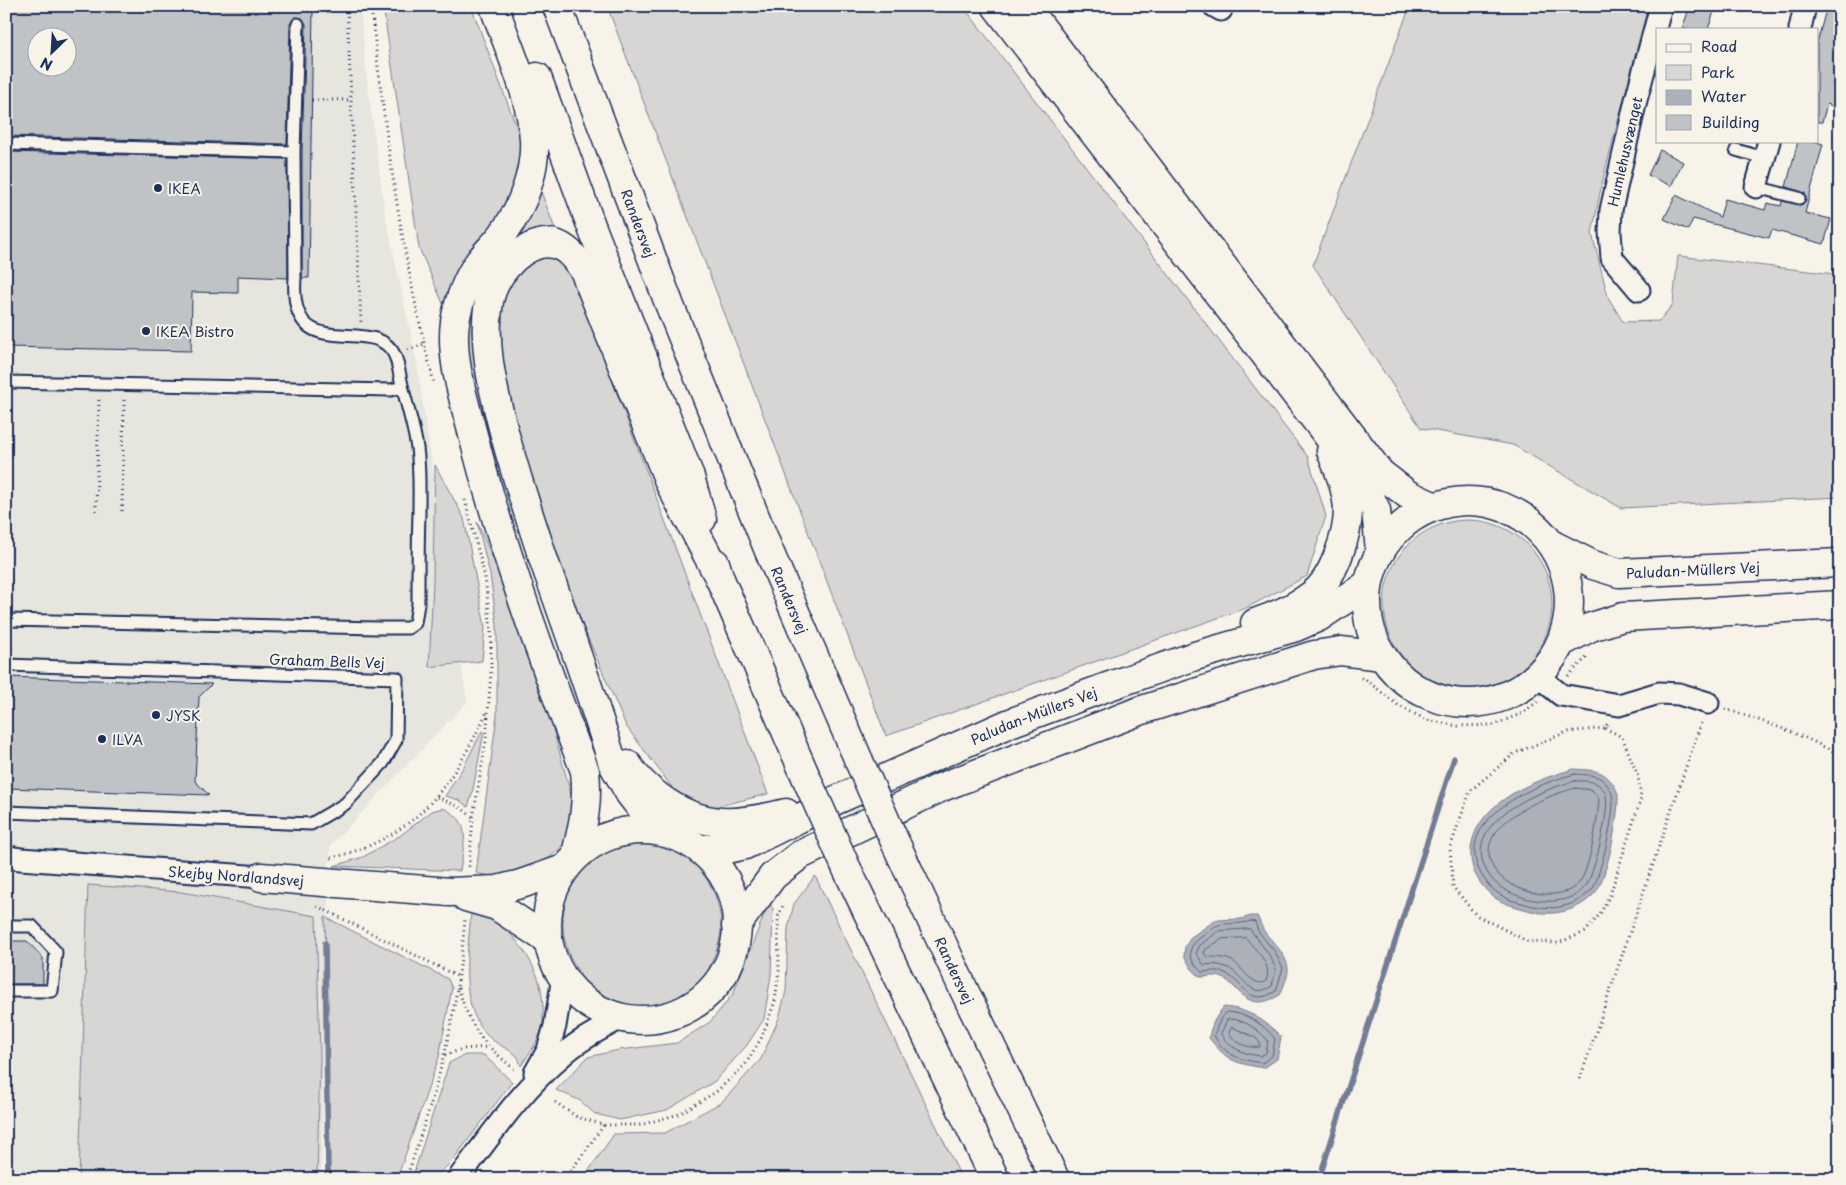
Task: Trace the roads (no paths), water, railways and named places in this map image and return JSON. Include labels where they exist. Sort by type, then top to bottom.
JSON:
[{"type":"main road","points":[[494,6],[530,114],[534,140],[532,168],[517,212],[505,231],[478,263],[463,292],[455,323],[455,345],[458,379],[484,477],[536,641],[585,771],[587,793],[585,814],[570,860],[551,897],[548,912],[548,940],[555,963],[563,977],[589,1003],[619,1019],[654,1021],[684,1014],[707,998],[726,975],[734,952],[736,926],[731,897],[723,876],[700,849],[681,838],[657,829],[630,794],[614,764],[514,473],[491,382],[487,333],[490,300],[499,278],[512,259],[527,248],[542,244],[553,244],[565,248],[575,257],[584,270],[670,484],[720,579],[846,867],[995,1179]]},
{"type":"main road","points":[[511,6],[592,228],[690,477],[720,579]]},
{"type":"main road","name":"Randersvej","points":[[557,6],[670,306],[772,560],[896,844],[1055,1179]]},
{"type":"main road","points":[[996,6],[1362,480],[1376,510],[1380,550]]},
{"type":"main road","points":[[1025,6],[1380,473],[1407,494],[1433,506]]},
{"type":"main road","points":[[1195,656],[1237,628],[1276,616],[1315,592],[1334,566],[1344,540],[1348,510],[1342,478],[1322,429]]},
{"type":"main road","points":[[1462,500],[1491,502],[1518,513],[1541,530],[1553,545],[1568,582],[1570,613],[1562,642],[1552,660],[1546,683],[1485,702],[1456,703],[1427,695],[1402,679],[1382,656],[1372,634],[1367,611],[1368,584],[1372,568],[1380,550],[1394,532],[1412,516],[1433,506],[1462,500]]},
{"type":"main road","name":"Paludan-Müllers Vej","points":[[1553,545],[1593,565],[1619,573],[1840,563]]},
{"type":"main road","name":"Paludan-Müllers Vej","points":[[700,849],[727,849],[745,845],[834,801],[1010,723],[1195,656],[1296,626],[1319,617],[1368,584]]},
{"type":"main road","points":[[1562,642],[1591,627],[1622,617],[1840,605]]},
{"type":"main road","points":[[736,926],[774,876],[800,856],[942,787],[1142,710],[1314,655],[1340,651],[1382,656]]},
{"type":"main road","points":[[598,714],[631,770],[650,790],[672,807],[694,817],[718,823],[754,822],[834,801]]},
{"type":"main road","name":"Skejby Nordlandsvej","points":[[261,877],[450,892],[497,890],[522,884],[570,860],[600,836],[627,828],[657,829]]},
{"type":"main road","name":"Skejby Nordlandsvej","points":[[450,892],[497,906],[548,940]]},
{"type":"street","name":"Humlehusvænget","points":[[1639,290],[1612,258],[1611,210],[1636,100],[1661,6]]},
{"type":"street","points":[[1800,28],[1805,6]]},
{"type":"street","points":[[1756,186],[1766,150]]},
{"type":"street","points":[[1546,683],[1562,695],[1619,705],[1659,693],[1679,694],[1708,703]]},
{"type":"street","name":"Skejby Nordlandsvej","points":[[11,858],[261,877]]},
{"type":"street","points":[[527,1089],[548,1050],[555,1026],[563,977]]},
{"type":"street","points":[[458,1179],[527,1089],[564,1053],[584,1038],[619,1019]]},
{"type":"lane","points":[[6,620],[408,628],[415,623],[418,604],[419,468],[415,440],[395,355],[384,343],[374,338],[318,332],[297,312],[294,296],[294,152],[298,24]]},
{"type":"lane","points":[[6,144],[294,152]]},
{"type":"lane","points":[[1736,150],[1766,150]]},
{"type":"lane","points":[[1756,186],[1798,198]]},
{"type":"lane","points":[[6,382],[391,390],[402,388]]},
{"type":"lane","name":"Graham Bells Vej","points":[[6,665],[397,678],[396,740],[383,763],[345,804],[311,824],[6,812]]},
{"type":"lane","points":[[6,926],[32,926],[56,952],[52,991],[6,991]]},
{"type":"water","points":[[1574,769],[1602,773],[1612,783],[1618,794],[1618,805],[1608,862],[1599,887],[1581,905],[1556,913],[1539,913],[1509,905],[1499,900],[1481,884],[1475,873],[1471,851],[1477,828],[1493,808],[1511,795],[1541,780]]},
{"type":"water","points":[[1257,916],[1264,931],[1285,957],[1288,968],[1287,978],[1280,995],[1263,1002],[1248,999],[1220,977],[1200,977],[1191,968],[1184,955],[1185,947],[1191,937],[1216,920],[1241,919]]},
{"type":"water","points":[[1224,1007],[1241,1010],[1256,1016],[1275,1031],[1281,1037],[1277,1059],[1264,1068],[1239,1063],[1227,1057],[1209,1038],[1214,1021]]},
{"type":"waterway","points":[[1319,1179],[1454,758]]},
{"type":"waterway","points":[[325,943],[328,1179]]},
{"type":"place","name":"IKEA","points":[[158,188]]},
{"type":"place","name":"IKEA Bistro","points":[[146,331]]},
{"type":"place","name":"JYSK","points":[[156,715]]},
{"type":"place","name":"ILVA","points":[[102,739]]}]
